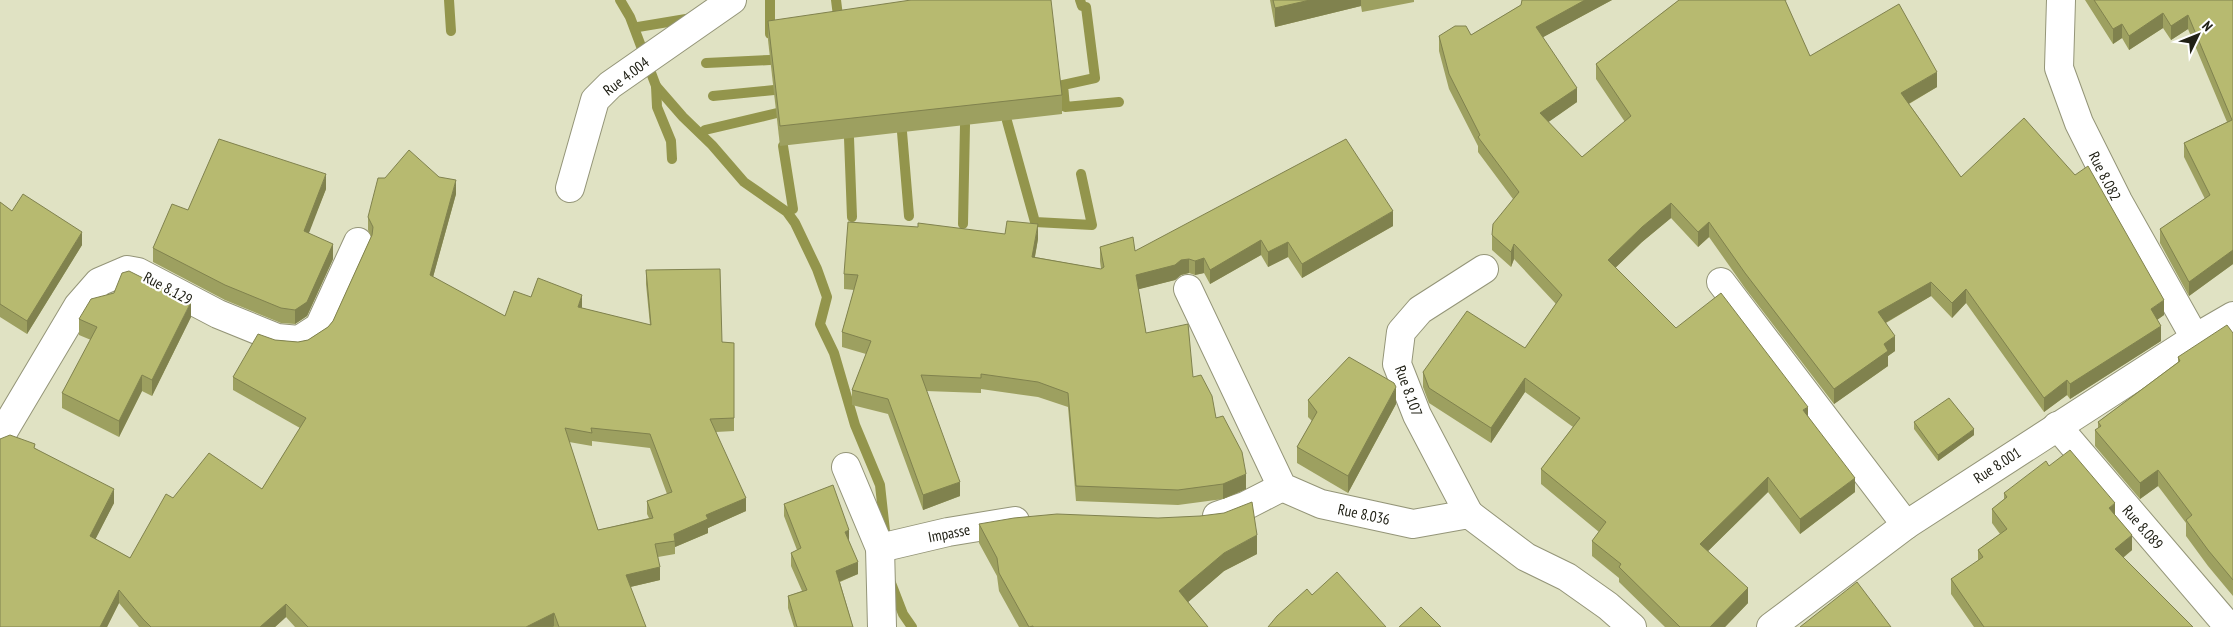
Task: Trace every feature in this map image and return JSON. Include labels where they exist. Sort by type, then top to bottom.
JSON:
[{"type":"street","name":"Rue 4.004","points":[[570,188],[595,100],[610,85],[732,0]]},
{"type":"street","name":"Rue 8.082","points":[[2062,0],[2059,68],[2079,123],[2118,201],[2195,338]]},
{"type":"street","name":"Rue 8.129","points":[[0,437],[78,306],[99,282],[127,270],[138,272],[218,314],[277,338],[299,340],[319,327],[358,242]]},
{"type":"street","name":"Rue 8.107","points":[[1469,514],[1416,415],[1397,364],[1401,332],[1420,310],[1484,269]]},
{"type":"street","points":[[1721,282],[1906,525]]},
{"type":"street","points":[[1188,289],[1282,487],[1259,500],[1221,516],[1196,518]]},
{"type":"street","name":"Rue 8.001","points":[[1781,624],[1906,525],[2057,426],[2233,316]]},
{"type":"street","name":"Rue 8.089","points":[[2057,426],[2229,627]]},
{"type":"street","points":[[846,467],[880,548],[882,627]]},
{"type":"street","name":"Rue 8.036","points":[[1282,487],[1321,504],[1412,524],[1469,514]]},
{"type":"street","points":[[1469,514],[1526,557],[1567,577],[1608,606],[1632,627]]},
{"type":"street","name":"Impasse","points":[[880,548],[948,532],[1038,518]]},
{"type":"building","points":[[911,0],[1051,0],[1062,95],[780,126],[768,21]]},
{"type":"building","points":[[1273,0],[1310,0],[1275,8]]},
{"type":"building","points":[[1522,0],[1585,0],[1536,27],[1577,88],[1540,113],[1582,157],[1631,116],[1596,64],[1679,0],[1785,0],[1810,56],[1899,4],[1937,72],[1901,93],[1961,177],[2024,118],[2075,175],[2088,166],[2164,300],[2151,309],[2161,326],[2070,384],[2067,380],[2044,398],[1966,289],[1952,303],[1931,282],[1878,312],[1895,336],[1884,344],[1888,351],[1834,389],[1745,273],[1709,222],[1698,232],[1671,203],[1642,227],[1608,260],[1676,328],[1721,293],[1808,407],[1803,410],[1855,478],[1800,519],[1768,477],[1700,544],[1748,588],[1710,627],[1680,627],[1619,567],[1621,564],[1592,541],[1606,522],[1541,469],[1580,418],[1525,378],[1491,428],[1429,388],[1423,372],[1467,311],[1525,348],[1562,295],[1514,244],[1511,252],[1492,235],[1493,224],[1519,192],[1478,137],[1480,135],[1449,74],[1439,36],[1455,26],[1466,26],[1471,35],[1521,5]]},
{"type":"building","points":[[2094,0],[2233,0],[2233,250],[2189,282],[2160,229],[2210,195],[2184,143],[2232,120],[2188,15],[2171,26],[2163,13],[2129,36],[2122,24],[2113,29]]},
{"type":"building","points":[[219,139],[326,174],[304,231],[333,244],[307,302],[295,310],[281,308],[225,285],[153,248],[172,204],[188,210]]},
{"type":"building","points":[[1346,139],[1393,211],[1302,264],[1288,242],[1268,252],[1261,240],[1210,270],[1204,258],[1195,261],[1189,259],[1181,260],[1175,265],[1136,275],[1146,333],[1188,324],[1193,377],[1201,375],[1212,396],[1216,418],[1223,416],[1242,452],[1246,474],[1223,484],[1178,490],[1076,486],[1068,393],[1038,382],[981,374],[981,378],[921,375],[960,482],[923,495],[888,399],[852,390],[871,341],[842,332],[858,275],[844,274],[848,222],[918,227],[918,223],[1005,234],[1007,221],[1038,224],[1032,257],[1101,269],[1104,267],[1100,247],[1133,237],[1135,251]]},
{"type":"building","points":[[409,150],[439,177],[456,180],[430,275],[505,316],[514,291],[531,297],[538,278],[582,295],[578,307],[651,325],[646,270],[720,269],[722,342],[734,343],[734,418],[710,419],[746,498],[706,515],[708,519],[674,534],[675,541],[655,544],[660,567],[626,575],[646,627],[559,627],[554,613],[526,627],[308,627],[286,604],[260,627],[151,627],[119,590],[100,627],[0,627],[0,439],[10,435],[35,444],[34,448],[114,489],[90,536],[130,558],[166,494],[173,498],[209,453],[262,489],[306,418],[233,377],[258,334],[275,340],[298,342],[308,340],[328,327],[333,321],[372,235],[373,227],[368,217],[378,178],[385,178]],"holes":[[[565,428],[592,433],[591,428],[650,434],[672,492],[647,501],[653,518],[598,530]]]},
{"type":"building","points":[[23,194],[82,232],[27,321],[0,304],[0,202],[12,211]]},
{"type":"building","points":[[129,271],[191,302],[152,380],[142,375],[119,421],[62,393],[97,327],[79,319],[91,299],[114,293],[122,273]]},
{"type":"building","points":[[2227,325],[2233,333],[2233,580],[2186,520],[2192,515],[2158,470],[2140,483],[2095,430],[2101,426],[2098,422],[2180,361],[2178,357]]},
{"type":"building","points":[[1349,357],[1394,383],[1396,387],[1348,476],[1297,447],[1317,412],[1308,400]]},
{"type":"building","points":[[1949,398],[1974,429],[1938,455],[1914,422]]},
{"type":"building","points":[[2070,450],[2115,503],[2109,508],[2132,535],[2115,549],[2193,627],[1984,627],[1951,579],[1983,557],[1978,550],[2007,529],[1992,509],[2007,497],[2004,493],[2046,461],[2049,466]]},
{"type":"building","points":[[833,485],[849,530],[845,532],[858,562],[836,571],[853,627],[797,627],[788,596],[807,590],[791,553],[801,548],[784,504]]},
{"type":"building","points":[[1252,502],[1257,535],[1224,553],[1179,591],[1208,627],[1029,627],[999,573],[997,558],[979,524],[1014,518],[1057,514],[1158,518],[1200,516],[1224,513]]},
{"type":"building","points":[[1337,572],[1386,627],[1268,627],[1277,616],[1307,589],[1312,595]]},
{"type":"building","points":[[1857,582],[1891,627],[1800,627]]},
{"type":"building","points":[[1421,607],[1441,627],[1399,627]]},
{"type":"waterway","points":[[449,0],[451,31]]},
{"type":"waterway","points":[[620,0],[630,17],[656,86],[744,182],[787,212],[795,223],[817,269],[827,297],[820,324],[834,353],[855,425],[880,485],[885,531]]},
{"type":"waterway","points":[[770,0],[770,34]]},
{"type":"waterway","points":[[836,0],[839,24]]},
{"type":"waterway","points":[[1080,0],[1082,6],[1086,7],[1095,78],[1063,85],[1065,107],[1119,102]]},
{"type":"waterway","points":[[638,27],[692,18]]},
{"type":"waterway","points":[[706,63],[770,60]]},
{"type":"waterway","points":[[656,86],[657,107],[671,141],[672,159]]},
{"type":"waterway","points":[[713,96],[774,90]]},
{"type":"waterway","points":[[705,130],[777,113]]},
{"type":"waterway","points":[[1007,121],[1035,222],[1092,225],[1081,174]]},
{"type":"waterway","points":[[963,224],[965,125]]},
{"type":"waterway","points":[[902,132],[909,216]]},
{"type":"waterway","points":[[849,138],[852,217]]},
{"type":"waterway","points":[[783,146],[793,209]]},
{"type":"waterway","points":[[891,583],[903,614],[912,627]]}]
